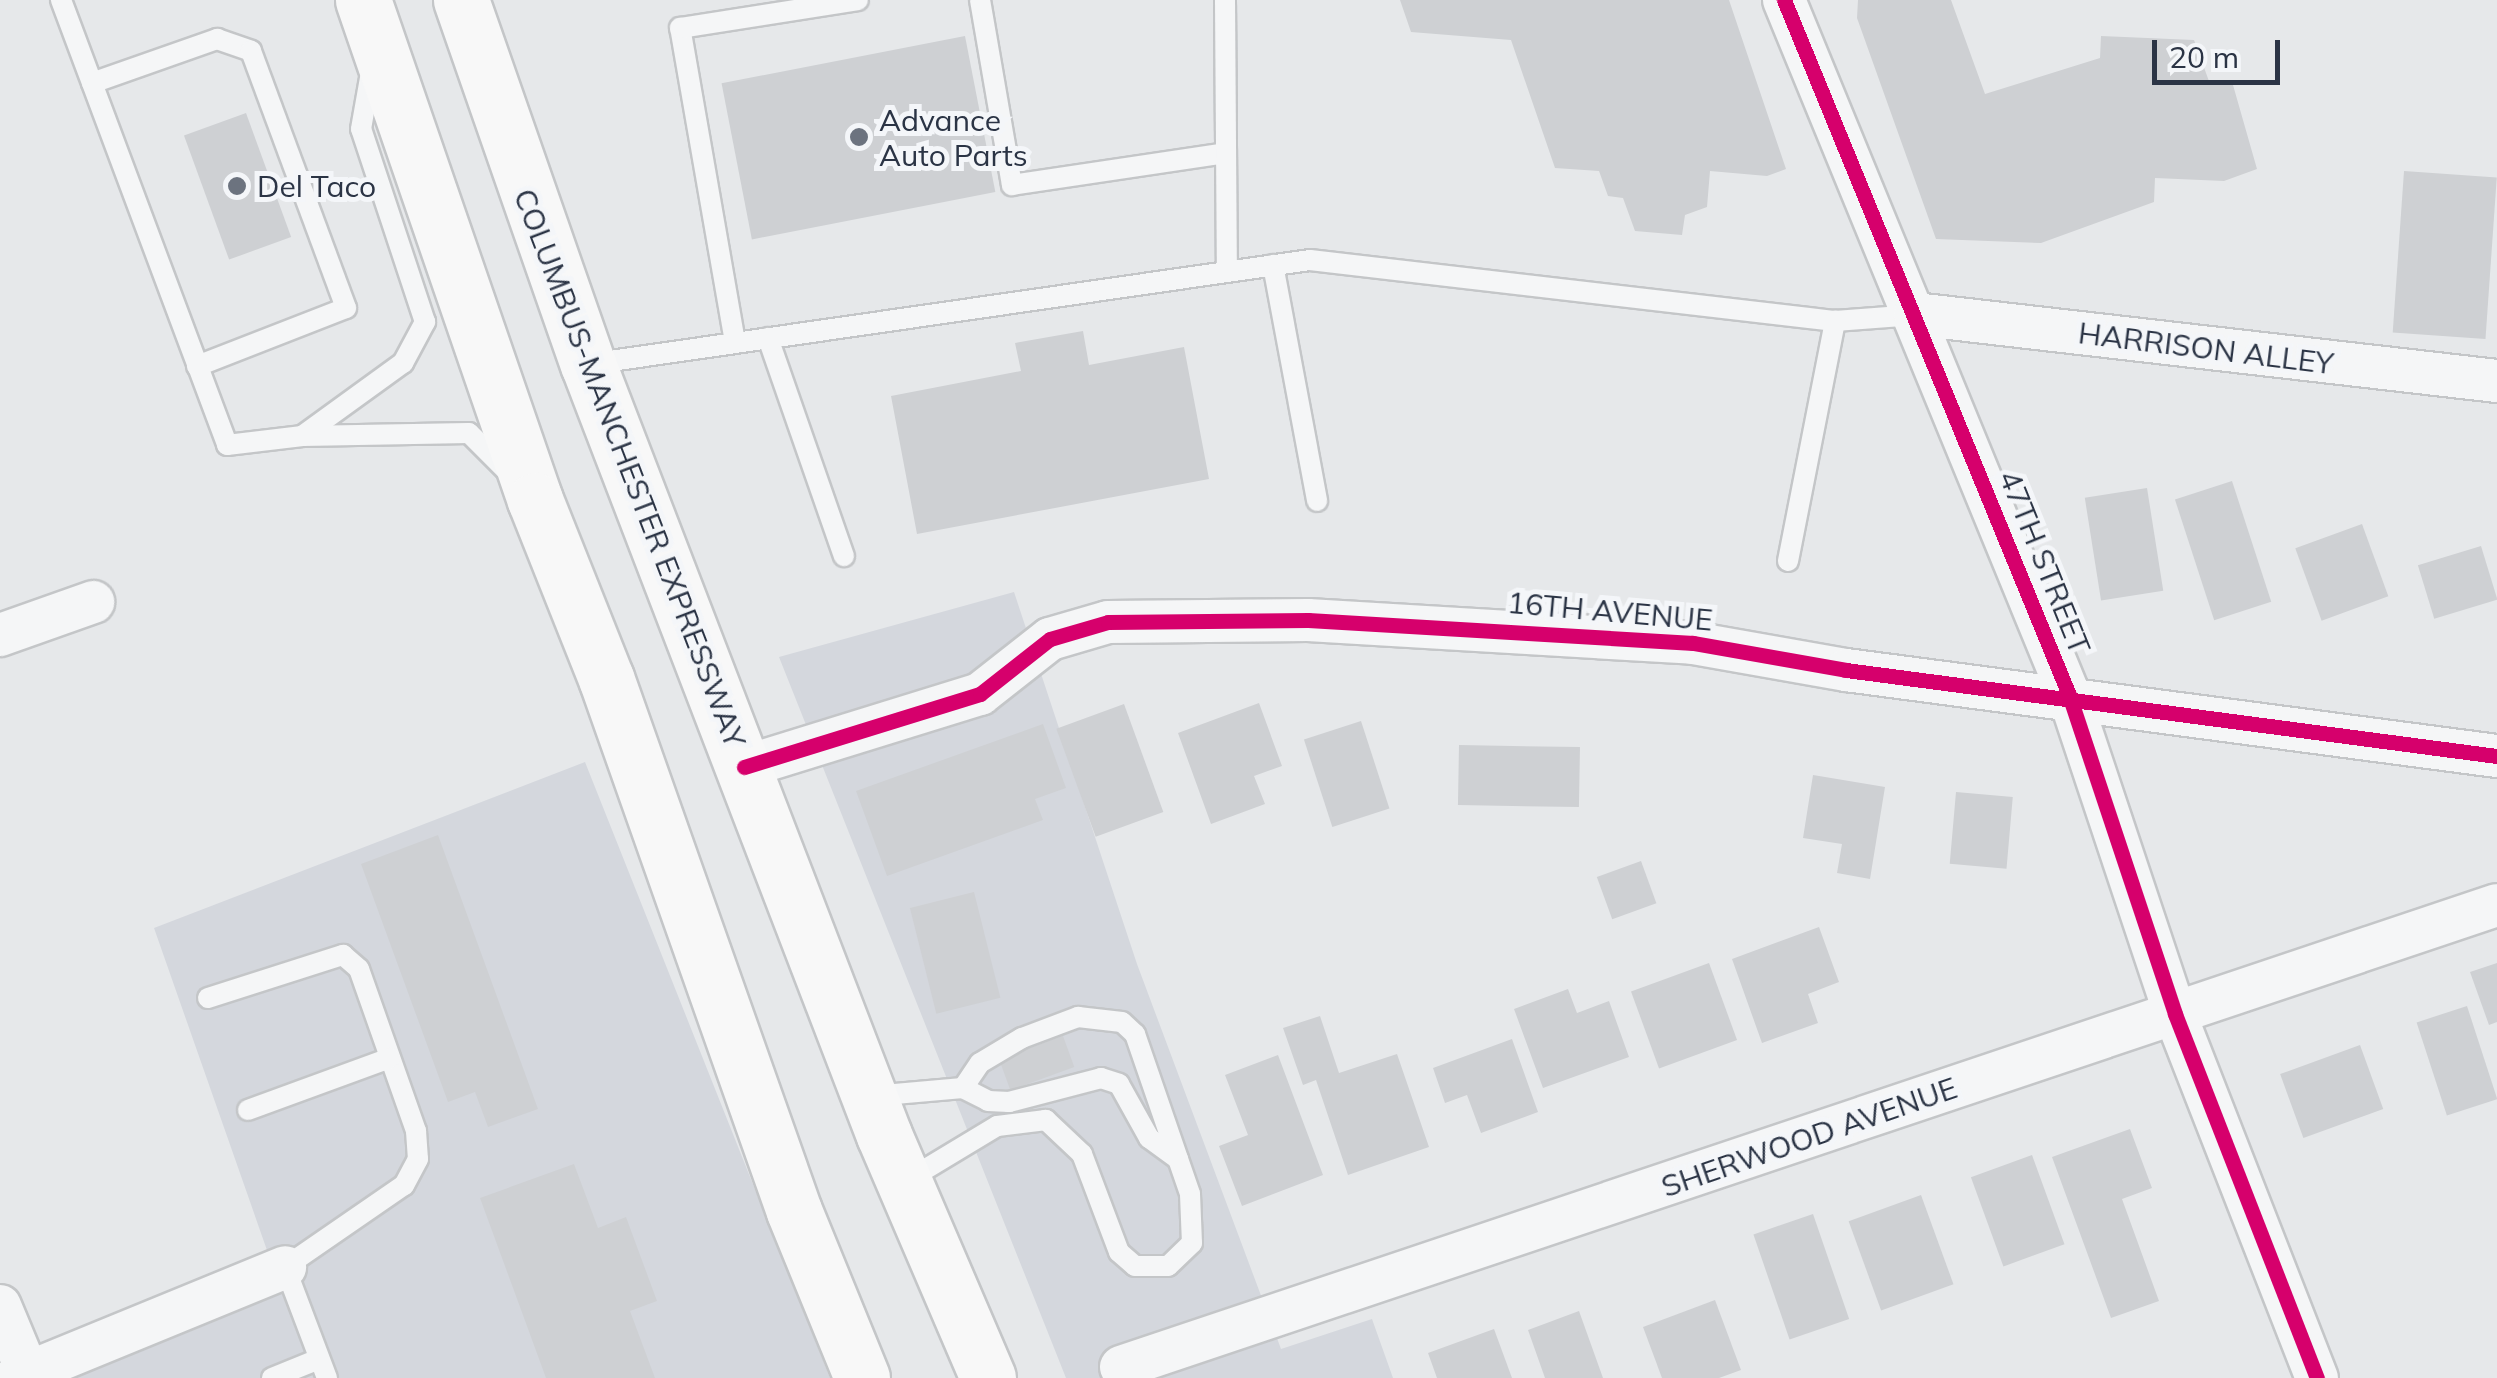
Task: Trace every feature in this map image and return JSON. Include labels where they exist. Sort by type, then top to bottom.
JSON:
[{"type":"main road","name":"COLUMBUS-MANCHESTER EXPRESSWAY","points":[[461,0],[588,364],[870,1096],[988,1378]]},
{"type":"main road","points":[[369,20],[535,500],[606,678],[794,1212],[862,1378]]},
{"type":"street","name":"47TH STREET","points":[[1784,0],[2069,695],[2175,1014],[2316,1378]]},
{"type":"street","name":"HARRISON ALLEY","points":[[1916,314],[2497,382]]},
{"type":"street","points":[[0,635],[92,602]]},
{"type":"street","name":"16TH AVENUE","points":[[744,767],[980,694],[1050,639],[1108,622],[1308,620],[1674,641],[1846,670],[2069,695],[2497,756]]},
{"type":"street","name":"SHERWOOD AVENUE","points":[[1121,1368],[2497,904]]},
{"type":"street","points":[[0,1306],[24,1376],[285,1267]]},
{"type":"lane","points":[[61,0],[227,445],[302,436],[469,434],[535,500]]},
{"type":"lane","points":[[734,342],[680,28],[858,0]]},
{"type":"lane","points":[[980,0],[1012,185],[1226,152]]},
{"type":"lane","points":[[1226,0],[1228,272]]},
{"type":"lane","points":[[302,436],[403,362],[426,322],[361,129],[369,20]]},
{"type":"lane","points":[[92,83],[217,39],[251,51],[346,308],[197,366]]},
{"type":"lane","points":[[588,364],[1310,260],[1835,322],[1916,314]]},
{"type":"lane","points":[[1274,265],[1317,501]]},
{"type":"lane","points":[[1788,561],[1835,322]]},
{"type":"lane","points":[[768,338],[844,556]]},
{"type":"lane","points":[[208,998],[343,954],[359,969],[416,1131],[418,1159],[404,1185],[285,1267],[323,1368],[272,1378]]},
{"type":"lane","points":[[904,1182],[997,1126],[1046,1120],[1082,1154],[1119,1252],[1135,1266],[1168,1266],[1192,1243],[1196,1219],[1134,1034],[1106,1016],[1078,1017],[998,1049],[964,1088]]},
{"type":"lane","points":[[248,1110],[390,1058]]},
{"type":"lane","points":[[870,1096],[964,1088],[988,1101],[1009,1102],[1101,1078],[1120,1084],[1149,1138],[1178,1159]]},
{"type":"shaded area","points":[[1014,592],[1137,964],[1281,1349],[1372,1319],[1393,1378],[1066,1378],[779,657]]},
{"type":"shaded area","points":[[585,762],[830,1378],[57,1378],[282,1293],[154,928]]},
{"type":"building","points":[[1400,0],[1729,0],[1786,169],[1767,176],[1710,171],[1707,207],[1685,215],[1682,235],[1635,231],[1623,198],[1608,196],[1599,171],[1555,168],[1511,40],[1411,32]]},
{"type":"building","points":[[1858,0],[1951,0],[1985,94],[2100,58],[2101,36],[2194,40],[2210,84],[2233,85],[2257,169],[2224,181],[2155,178],[2154,202],[2041,243],[1936,239],[1857,18]]},
{"type":"building","name":"Advance Auto Parts","points":[[965,36],[995,192],[752,239],[722,83]]},
{"type":"building","name":"Del Taco","points":[[246,113],[291,237],[229,260],[184,136]]},
{"type":"building","points":[[2404,171],[2497,177],[2485,339],[2393,333]]},
{"type":"building","points":[[1083,331],[1089,365],[1184,347],[1209,479],[917,534],[891,396],[1021,371],[1015,343]]},
{"type":"building","points":[[2232,481],[2271,602],[2214,620],[2175,500]]},
{"type":"building","points":[[2147,488],[2163,591],[2101,601],[2085,498]]},
{"type":"building","points":[[2362,524],[2388,596],[2322,621],[2295,548]]},
{"type":"building","points":[[2481,546],[2497,600],[2434,619],[2418,565]]},
{"type":"building","points":[[1259,703],[1282,766],[1254,776],[1265,804],[1211,824],[1178,733]]},
{"type":"building","points":[[1124,704],[1163,812],[1096,837],[1056,729]]},
{"type":"building","points":[[1361,721],[1389,808],[1332,827],[1304,740]]},
{"type":"building","points":[[1043,724],[1066,788],[1035,799],[1043,820],[887,876],[856,791]]},
{"type":"building","points":[[1459,745],[1580,747],[1579,807],[1458,805]]},
{"type":"building","points":[[1813,775],[1885,787],[1870,879],[1837,873],[1842,844],[1803,838]]},
{"type":"building","points":[[1956,792],[2013,797],[2007,869],[1950,864]]},
{"type":"building","points":[[438,835],[538,1109],[488,1127],[475,1092],[448,1102],[361,864]]},
{"type":"building","points":[[1641,861],[1656,903],[1612,919],[1597,877]]},
{"type":"building","points":[[974,892],[1000,998],[936,1014],[910,908]]},
{"type":"building","points":[[1819,927],[1839,982],[1808,994],[1818,1023],[1762,1043],[1732,959]]},
{"type":"building","points":[[1709,963],[1737,1040],[1659,1068],[1631,991]]},
{"type":"building","points":[[2497,963],[2497,1022],[2489,1025],[2470,972]]},
{"type":"building","points":[[1568,989],[1577,1013],[1609,1001],[1629,1057],[1543,1088],[1514,1009]]},
{"type":"building","points":[[2467,1006],[2497,1099],[2447,1116],[2417,1022]]},
{"type":"building","points":[[1320,1016],[1339,1073],[1397,1054],[1429,1147],[1348,1175],[1316,1080],[1303,1085],[1283,1028]]},
{"type":"building","points":[[1063,1036],[1074,1067],[1010,1090],[999,1059]]},
{"type":"building","points":[[1512,1039],[1538,1112],[1481,1133],[1467,1095],[1445,1103],[1433,1068]]},
{"type":"building","points":[[2360,1045],[2383,1109],[2303,1138],[2280,1074]]},
{"type":"building","points":[[1278,1055],[1323,1175],[1242,1206],[1219,1146],[1248,1135],[1225,1075]]},
{"type":"building","points":[[2130,1129],[2152,1188],[2122,1199],[2159,1301],[2111,1318],[2052,1157]]},
{"type":"building","points":[[2032,1155],[2064,1244],[2003,1267],[1971,1177]]},
{"type":"building","points":[[574,1164],[598,1228],[626,1217],[657,1301],[630,1311],[655,1378],[546,1378],[480,1198]]},
{"type":"building","points":[[1921,1195],[1953,1284],[1881,1311],[1849,1221]]},
{"type":"building","points":[[1813,1214],[1849,1319],[1790,1339],[1753,1235]]},
{"type":"building","points":[[1715,1300],[1741,1370],[1719,1378],[1662,1378],[1643,1327]]},
{"type":"building","points":[[1579,1311],[1603,1378],[1545,1378],[1528,1330]]},
{"type":"building","points":[[1494,1329],[1512,1378],[1437,1378],[1428,1353]]},
{"type":"cycle path","points":[[1784,0],[2069,695],[2175,1014],[2317,1378]]},
{"type":"cycle path","points":[[744,767],[980,694],[1050,639],[1108,622],[1308,620],[1693,643],[1846,670],[2497,756]]},
{"type":"place","name":"Advance Auto Parts","points":[[859,137]]},
{"type":"place","name":"Del Taco","points":[[237,186]]}]
